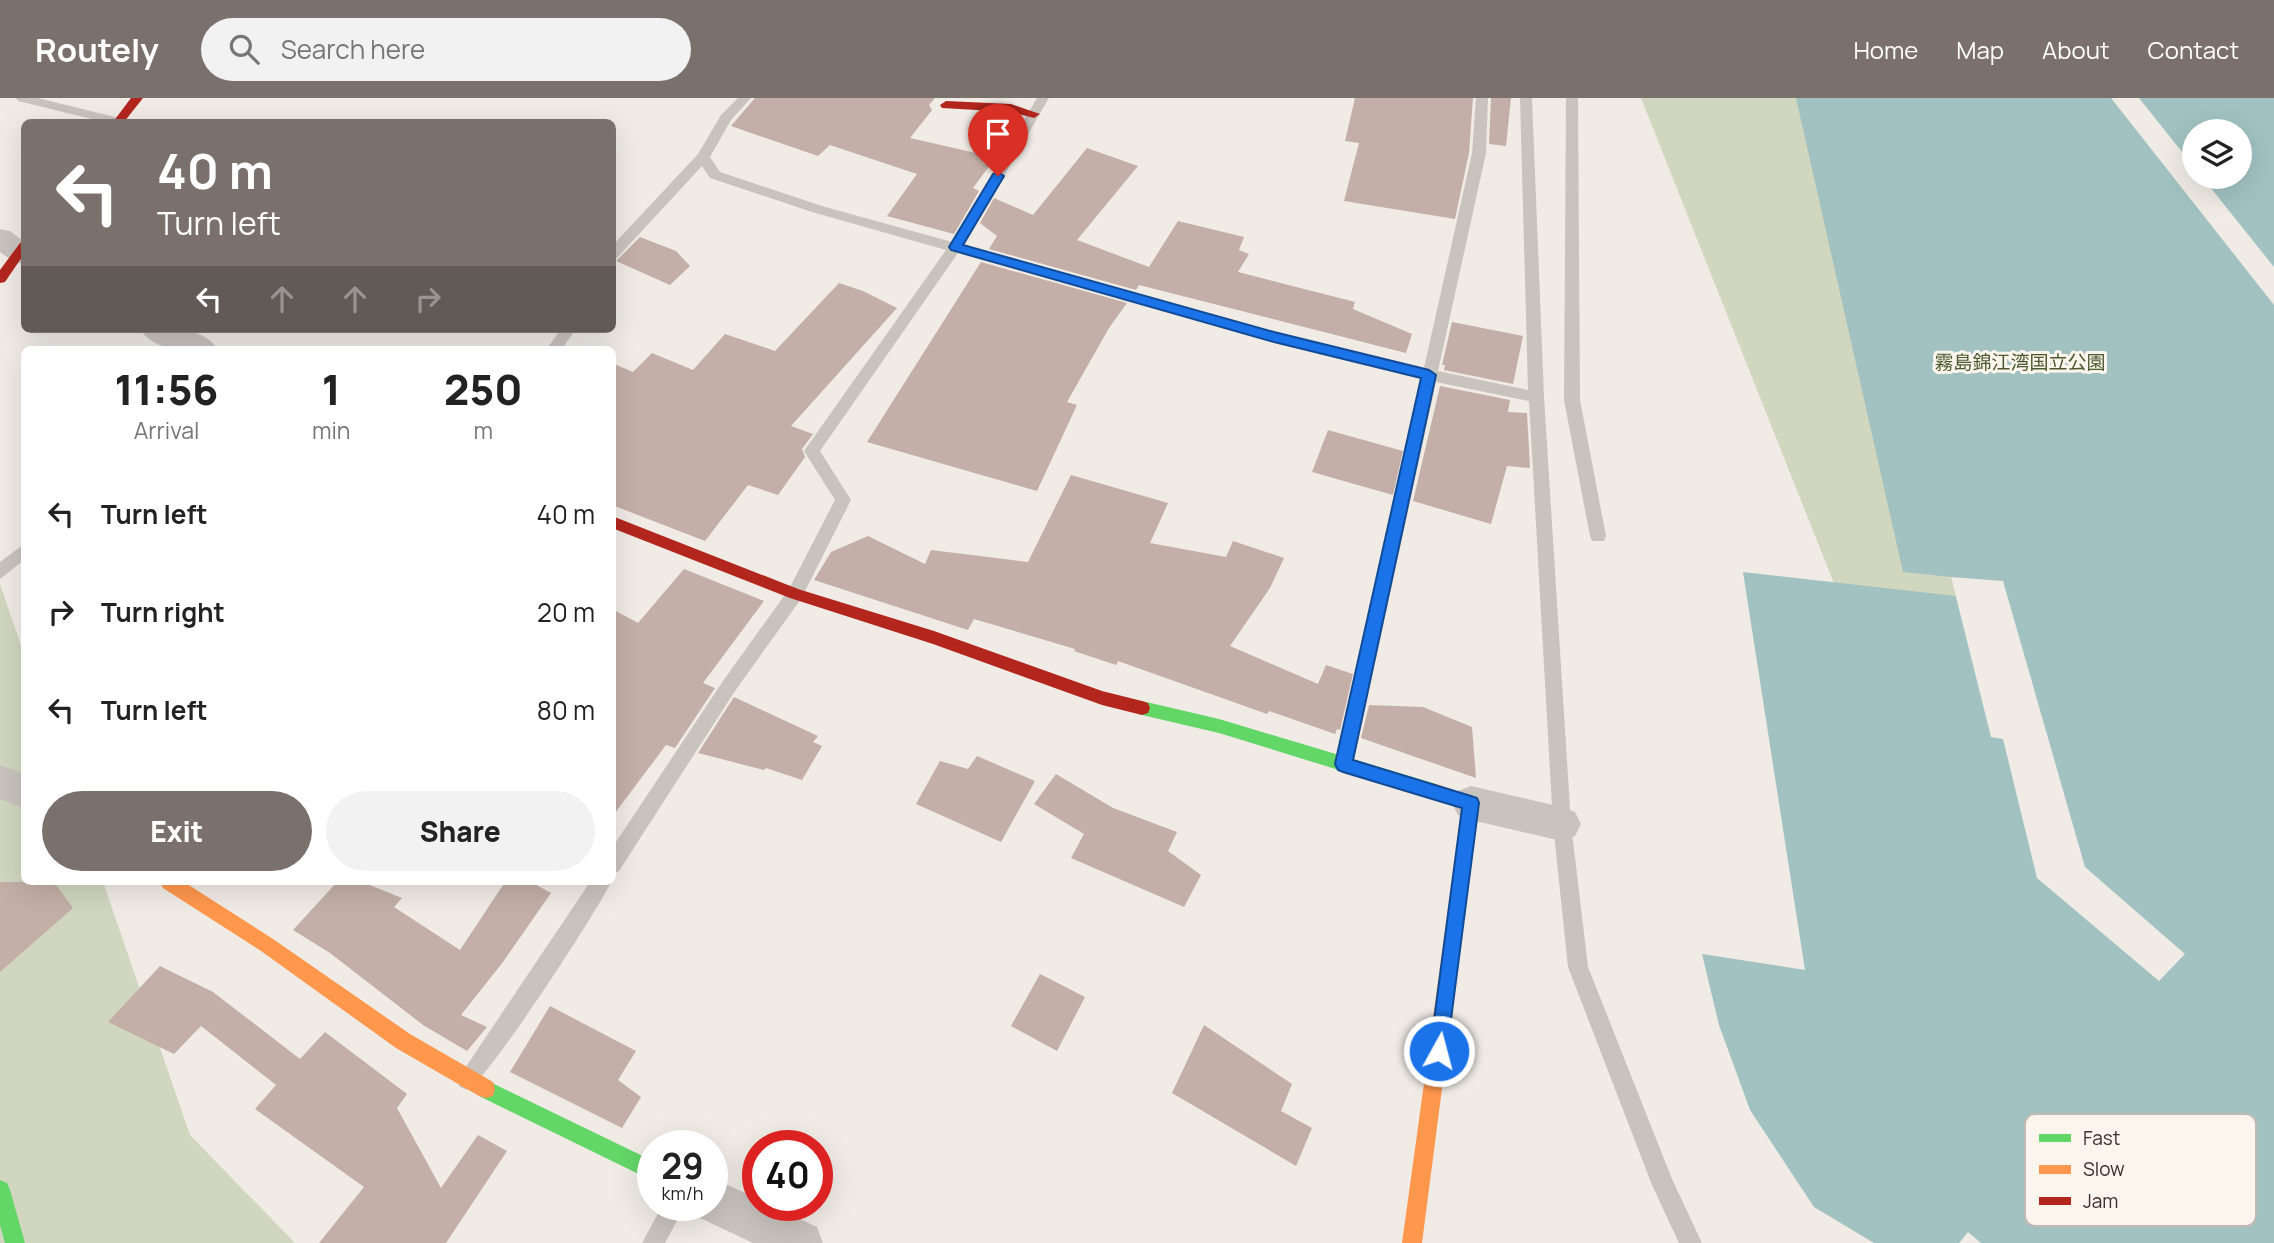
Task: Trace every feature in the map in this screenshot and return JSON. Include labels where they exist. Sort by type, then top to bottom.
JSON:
[{"type":"main road","points":[[120,119],[137,98]]},
{"type":"main road","points":[[946,105],[1011,108],[1034,114]]},
{"type":"main road","points":[[0,279],[17,248]]},
{"type":"main road","points":[[616,524],[795,594],[934,638],[1102,698],[1219,726],[1471,803],[1412,1243]]},
{"type":"main road","points":[[174,885],[267,945],[403,1041],[467,1080],[637,1163]]},
{"type":"main road","points":[[0,1190],[15,1243]]},
{"type":"street","points":[[164,333],[194,346]]},
{"type":"street","points":[[0,782],[21,790]]},
{"type":"street","points":[[1471,803],[1562,824]]},
{"type":"street","points":[[728,1208],[801,1243]]},
{"type":"lane","points":[[22,98],[106,119]]},
{"type":"lane","points":[[616,252],[703,157],[726,118],[745,98]]},
{"type":"lane","points":[[616,858],[729,686],[795,594],[843,500],[812,451],[955,247],[1043,98]]},
{"type":"lane","points":[[1343,764],[1479,153],[1482,98]]},
{"type":"lane","points":[[1526,98],[1536,397],[1562,824],[1577,967],[1662,1185],[1691,1243]]},
{"type":"lane","points":[[1572,98],[1572,400],[1598,536]]},
{"type":"lane","points":[[703,157],[715,175],[817,209],[1274,337],[1429,375],[1536,397]]},
{"type":"lane","points":[[0,572],[21,554]]},
{"type":"lane","points":[[467,1080],[493,1047],[599,885]]},
{"type":"lane","points":[[653,1243],[665,1221]]},
{"type":"green space","name":"霧島錦江湾国立公園","points":[[1641,98],[2274,98],[2274,1016],[1876,689]]},
{"type":"green space","points":[[0,584],[21,645],[21,885],[104,885],[190,1135],[295,1243],[0,1243]]},
{"type":"water","name":"霧島錦江湾国立公園","points":[[1796,98],[2274,98],[2274,1243],[1981,1243],[1968,1232],[1959,1243],[1874,1243],[1814,1207],[1750,1110],[1719,1025],[1702,954],[1805,970],[1743,572],[1956,596],[1951,577],[1903,572]]},
{"type":"pier","points":[[2111,98],[2139,98],[2182,152],[2182,188]]},
{"type":"pier","points":[[2183,189],[2212,189],[2274,267],[2274,305]]},
{"type":"pier","points":[[1951,577],[2003,581],[2085,867],[2185,954],[2159,981],[2037,878],[2003,739],[1991,737]]},
{"type":"building","points":[[755,98],[935,98],[929,105],[932,110],[910,138],[989,156],[983,163],[990,165],[973,188],[979,191],[954,234],[887,216],[917,174],[830,145],[818,156],[731,126]]},
{"type":"building","points":[[1355,98],[1473,98],[1469,153],[1455,219],[1344,201],[1359,143],[1345,141]]},
{"type":"building","points":[[1491,98],[1511,98],[1506,146],[1489,144]]},
{"type":"building","points":[[1087,148],[1138,166],[1077,240],[1149,267],[1178,221],[1244,237],[1239,250],[1249,254],[1238,272],[1355,302],[1353,309],[1412,334],[1406,353],[1139,285],[1136,290],[989,249],[997,236],[980,223],[994,198],[1033,215]]},
{"type":"building","points":[[640,237],[676,251],[690,266],[670,285],[616,261]]},
{"type":"building","points":[[981,262],[1127,303],[1109,328],[1067,402],[1077,405],[1037,491],[867,442]]},
{"type":"building","points":[[839,283],[863,291],[897,308],[791,426],[813,434],[802,449],[805,457],[778,495],[748,485],[705,541],[616,507],[616,365],[633,372],[652,353],[693,370],[725,334],[775,351]]},
{"type":"building","points":[[1452,322],[1523,336],[1513,384],[1444,370],[1445,365],[1442,365]]},
{"type":"building","points":[[1440,386],[1510,400],[1508,412],[1527,413],[1530,468],[1507,466],[1491,524],[1413,501]]},
{"type":"building","points":[[1328,430],[1403,451],[1393,495],[1312,472]]},
{"type":"building","points":[[1071,475],[1168,503],[1150,543],[1226,557],[1233,541],[1284,558],[1270,588],[1230,646],[1318,684],[1326,665],[1353,674],[1340,730],[1337,729],[1335,734],[1269,711],[1267,714],[1118,661],[1116,665],[1074,651],[1075,649],[974,619],[968,630],[814,580],[831,552],[868,536],[925,564],[931,550],[1028,562]]},
{"type":"building","points":[[684,569],[764,601],[703,683],[715,688],[675,748],[666,745],[616,812],[616,611],[638,623]]},
{"type":"building","points":[[734,697],[818,736],[813,742],[822,746],[802,780],[766,768],[764,770],[698,753]]},
{"type":"building","points":[[1369,705],[1423,707],[1472,727],[1476,778],[1361,738]]},
{"type":"building","points":[[977,756],[1035,781],[1001,842],[916,804],[940,761],[968,769]]},
{"type":"building","points":[[1056,774],[1113,808],[1177,832],[1168,851],[1201,875],[1184,907],[1071,858],[1084,834],[1034,804]]},
{"type":"building","points":[[0,882],[56,885],[73,908],[0,972]]},
{"type":"building","points":[[334,885],[370,885],[402,898],[394,907],[460,950],[503,885],[536,885],[551,893],[503,962],[461,1015],[487,1027],[467,1051],[423,1025],[330,953],[293,930]]},
{"type":"building","points":[[160,966],[213,992],[300,1059],[325,1032],[407,1094],[397,1108],[441,1188],[478,1135],[507,1151],[446,1243],[319,1243],[364,1187],[255,1109],[276,1085],[201,1026],[174,1054],[108,1022]]},
{"type":"building","points":[[1040,974],[1085,997],[1057,1051],[1011,1026]]},
{"type":"building","points":[[550,1006],[636,1051],[618,1080],[641,1097],[622,1128],[510,1072]]},
{"type":"building","points":[[1204,1025],[1292,1084],[1281,1111],[1312,1128],[1296,1166],[1172,1093]]},
{"type":"traffic: fast","points":[[1142,708],[1219,726],[1436,792]]},
{"type":"traffic: fast","points":[[486,1089],[637,1163]]},
{"type":"traffic: fast","points":[[0,1190],[15,1243]]},
{"type":"traffic: slow","points":[[1412,1243],[1471,803],[1436,792]]},
{"type":"traffic: slow","points":[[174,885],[267,945],[403,1041],[486,1089]]},
{"type":"traffic: jam","points":[[120,119],[137,98]]},
{"type":"traffic: jam","points":[[946,105],[1011,108],[1034,114]]},
{"type":"traffic: jam","points":[[0,279],[21,250]]},
{"type":"traffic: jam","points":[[616,524],[795,594],[934,638],[1102,698],[1142,708]]},
{"type":"route","points":[[998,176],[955,247],[1274,337],[1429,375],[1343,764],[1471,803],[1439,1051]]}]
